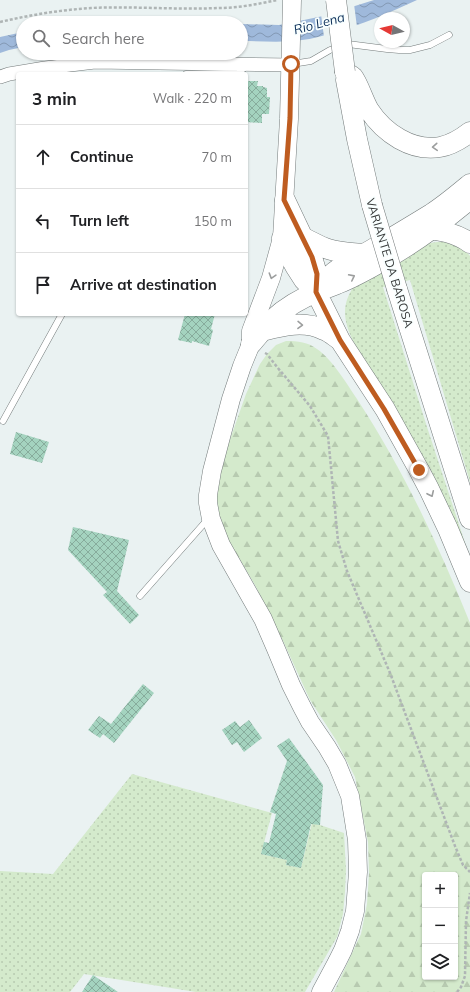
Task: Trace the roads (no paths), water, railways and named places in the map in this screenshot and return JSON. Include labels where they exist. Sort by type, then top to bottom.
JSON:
[{"type":"main road","name":"VARIANTE DA BAROSA","points":[[336,0],[345,72],[357,139],[372,205],[470,519]]},
{"type":"main road","points":[[257,338],[251,331],[271,278],[282,238],[290,118],[291,60],[287,2]]},
{"type":"main road","points":[[345,72],[354,78],[374,117],[387,130],[401,140],[416,146],[440,147],[455,142],[470,132]]},
{"type":"main road","points":[[316,292],[328,277],[344,265],[365,254],[432,213],[470,184]]},
{"type":"main road","points":[[321,992],[347,940],[355,911],[358,872],[357,840],[350,796],[337,764],[310,722],[291,685],[265,624],[226,554],[210,516],[208,495],[216,455],[242,366],[257,338],[274,318],[298,301],[316,292],[338,284],[402,249],[470,199]]},
{"type":"main road","points":[[284,200],[315,267],[317,274],[316,292]]},
{"type":"main road","points":[[405,230],[412,228],[431,229],[453,234],[470,243]]},
{"type":"main road","points":[[302,237],[328,249],[365,254]]},
{"type":"main road","points":[[282,238],[295,266],[304,280],[316,292],[340,340],[384,409],[422,476],[448,529],[470,582]]},
{"type":"main road","points":[[257,338],[295,324],[309,325],[323,329],[340,340]]},
{"type":"street","points":[[20,72],[95,62],[250,64],[291,60]]},
{"type":"street","points":[[0,77],[16,73]]},
{"type":"lane","points":[[291,60],[311,61],[330,50],[348,44],[387,49],[410,50],[430,45],[449,35]]},
{"type":"lane","points":[[238,72],[250,64]]},
{"type":"lane","points":[[3,421],[61,316]]},
{"type":"lane","points":[[140,596],[210,516]]},
{"type":"water","name":"Rio Lena","points":[[374,0],[417,0],[390,12],[374,12],[374,18],[343,30],[306,40],[272,42],[248,41],[248,24],[279,25],[323,16]]},
{"type":"water","points":[[16,34],[16,48],[0,53],[0,37]]}]
